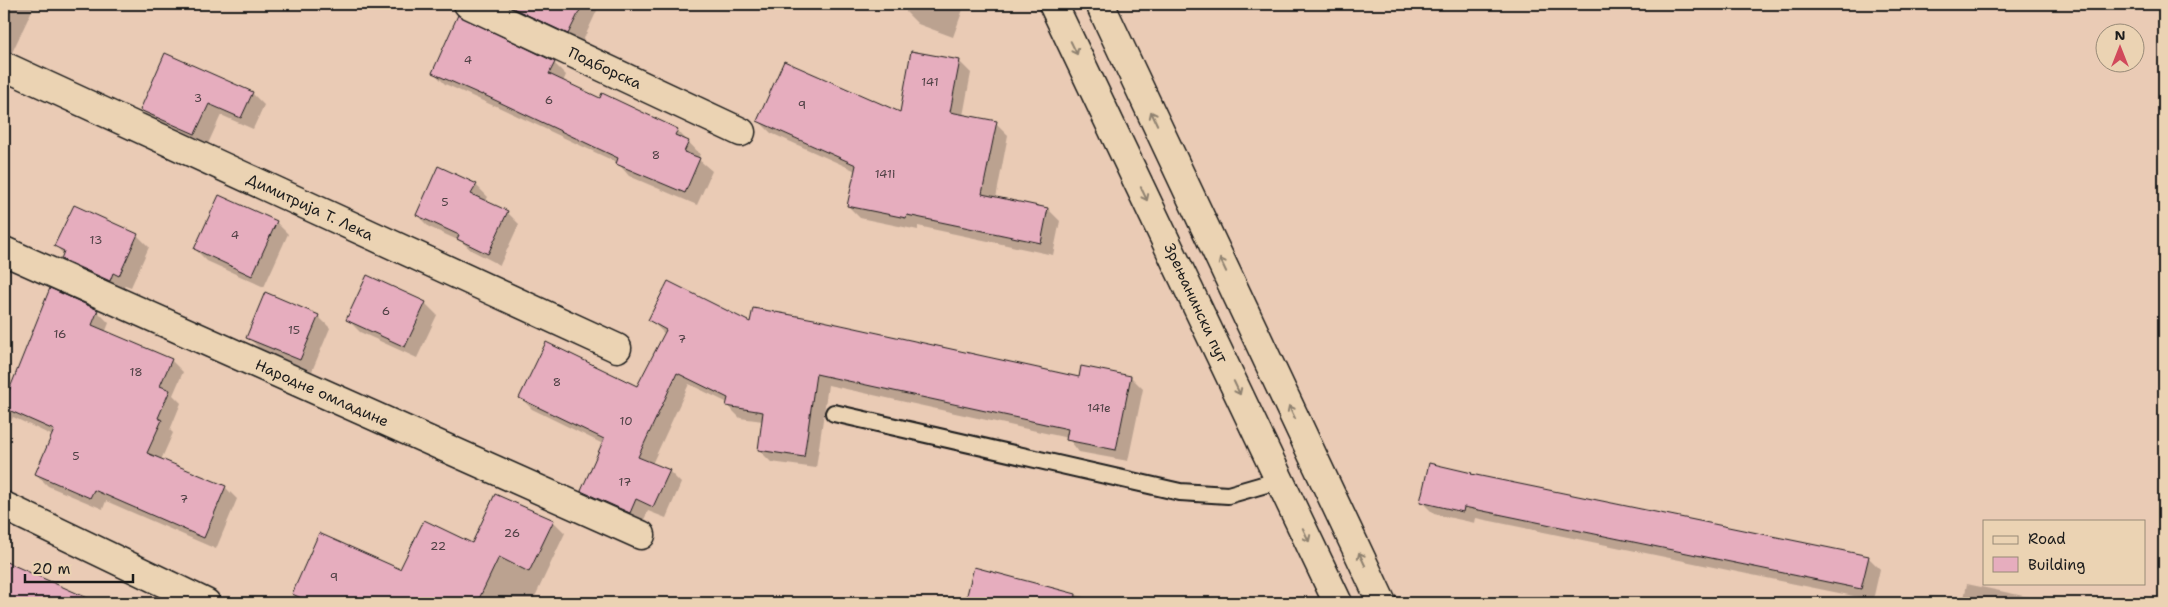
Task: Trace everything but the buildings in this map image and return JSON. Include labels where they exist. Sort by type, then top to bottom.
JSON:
[{"type":"street","name":"Подборска","points":[[468,4],[741,132]]},
{"type":"street","name":"Зрењанински пут","points":[[1053,4],[1338,603]]},
{"type":"street","points":[[1100,4],[1382,603]]},
{"type":"street","name":"Димитрија Т. Лека","points":[[4,66],[617,348]]},
{"type":"street","name":"Народне омладине","points":[[4,251],[641,535]]},
{"type":"street","points":[[4,506],[206,603]]},
{"type":"lane","points":[[834,413],[1180,492],[1228,495],[1280,480]]}]
